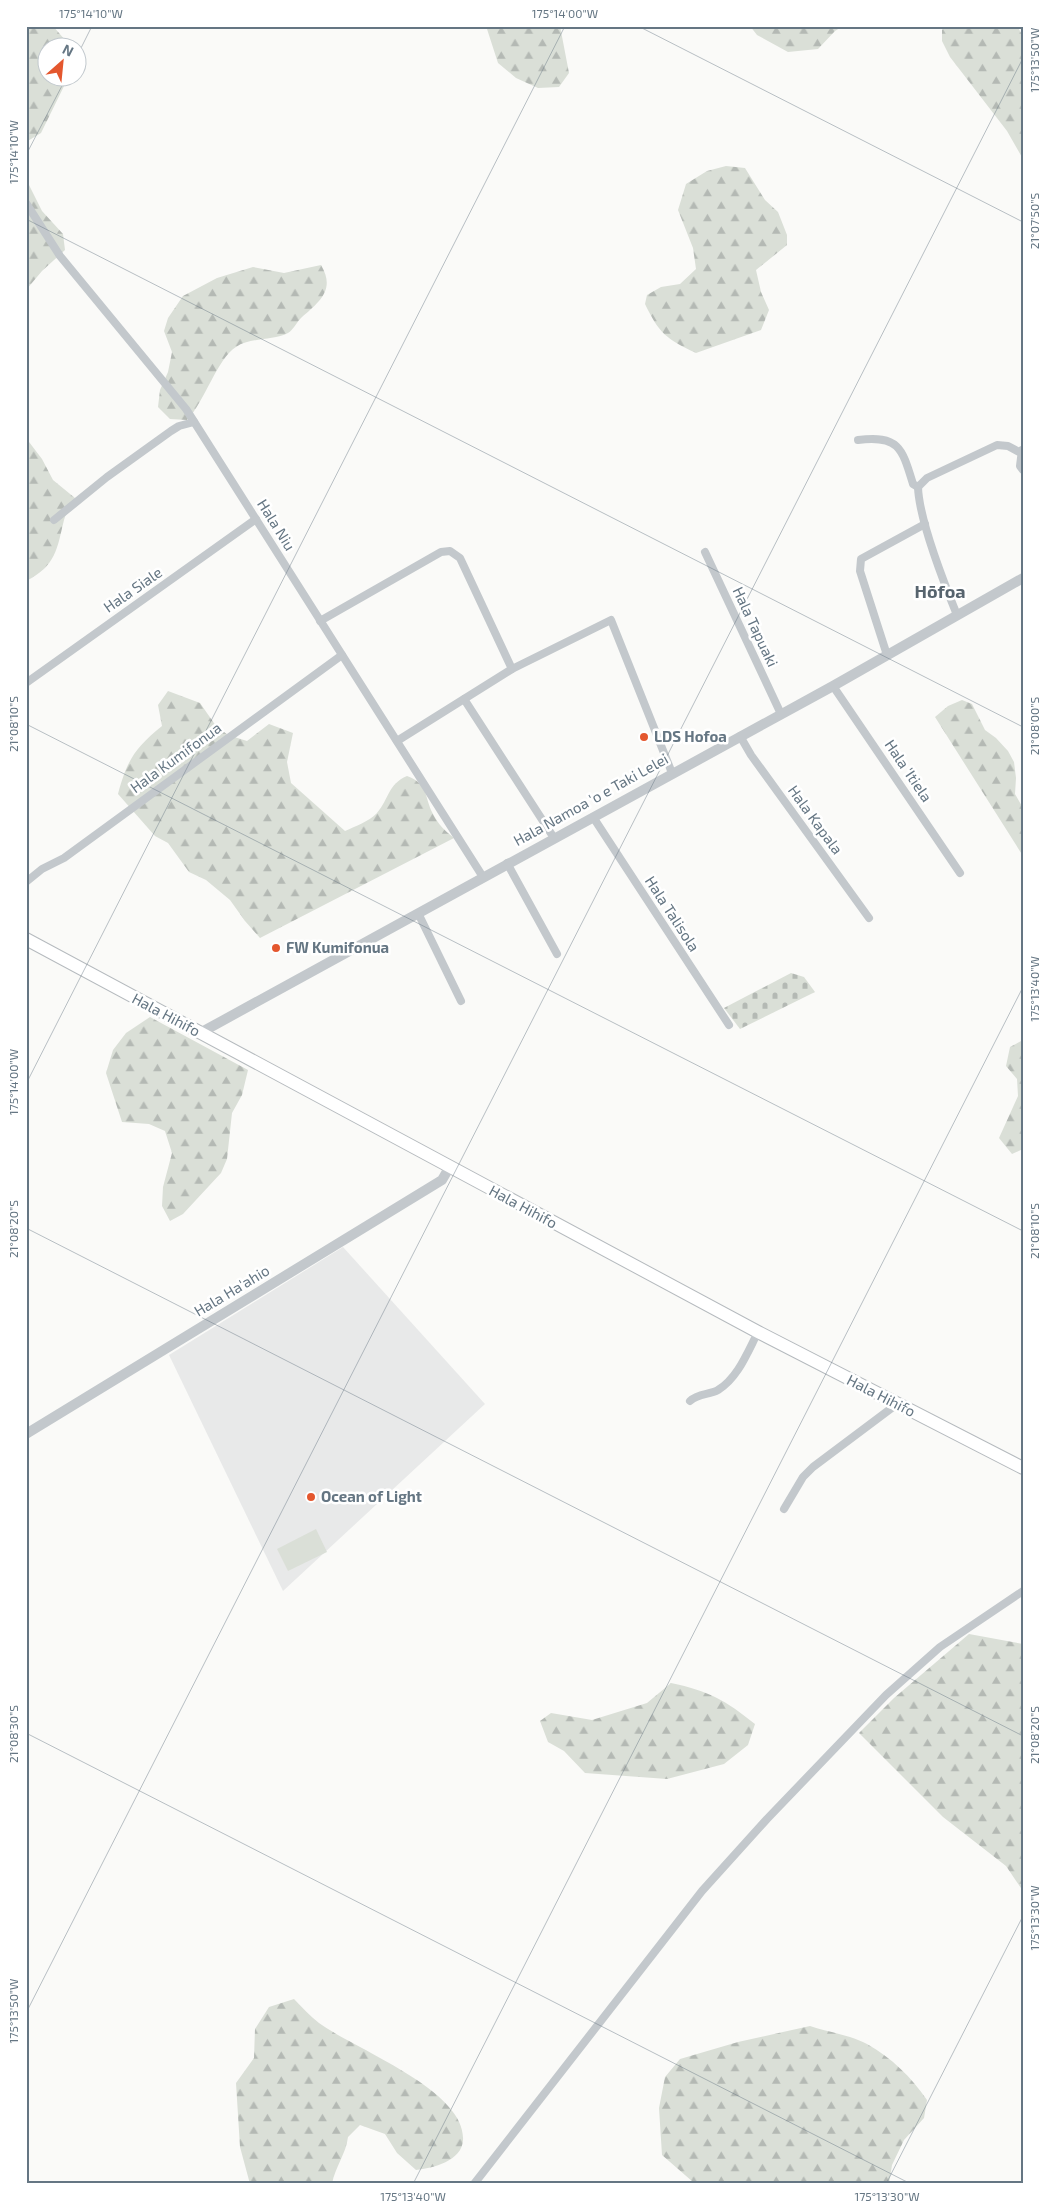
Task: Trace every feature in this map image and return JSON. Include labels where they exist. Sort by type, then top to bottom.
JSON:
[{"type":"main road","name":"Hala Hihifo","points":[[26,939],[449,1168],[758,1332],[1023,1468]]},
{"type":"street","name":"Hala Niu","points":[[26,203],[60,256],[186,409],[483,876]]},
{"type":"street","points":[[54,520],[107,477],[171,431],[179,426],[194,422]]},
{"type":"street","points":[[858,440],[876,438],[892,442],[903,454],[913,484],[918,487]]},
{"type":"street","points":[[957,614],[918,501],[918,487],[927,478],[997,445],[1008,446],[1022,451],[1020,466],[1023,470]]},
{"type":"street","name":"Hala Siale","points":[[26,684],[256,519]]},
{"type":"street","points":[[887,655],[860,571],[861,558],[926,524]]},
{"type":"street","points":[[320,621],[441,552],[450,551],[460,558],[512,669]]},
{"type":"street","name":"Hala Tapuaki","points":[[705,552],[781,714]]},
{"type":"street","name":"Hala Namoa 'o e Taki Lelei","points":[[200,1033],[483,876],[833,686],[1023,578]]},
{"type":"street","points":[[397,741],[512,669],[611,620],[672,773]]},
{"type":"street","name":"Hala Kumifonua","points":[[26,882],[42,869],[64,858],[342,655]]},
{"type":"street","name":"Hala 'Itiela","points":[[833,686],[960,873]]},
{"type":"street","points":[[464,699],[554,838]]},
{"type":"street","name":"Hala Kapala","points":[[740,736],[751,755],[869,918]]},
{"type":"street","name":"Hala Talisola","points":[[593,817],[729,1025]]},
{"type":"street","points":[[507,863],[557,954]]},
{"type":"street","points":[[418,913],[461,1001]]},
{"type":"street","name":"Hala Ha'ahio","points":[[26,1434],[442,1180],[449,1168]]},
{"type":"street","points":[[690,1401],[694,1397],[717,1391],[728,1382],[758,1332]]},
{"type":"street","points":[[784,1509],[796,1487],[808,1472],[898,1404]]},
{"type":"street","points":[[474,2184],[702,1891],[768,1819],[886,1695],[940,1647],[1023,1590]]},
{"type":"shaded area","name":"Ocean of Light","points":[[343,1247],[485,1404],[283,1591],[169,1355]]},
{"type":"green space","points":[[26,26],[53,26],[63,38],[38,38],[38,88],[63,88],[41,133],[26,142]]},
{"type":"green space","points":[[484,26],[560,26],[569,73],[559,87],[538,88],[516,78],[498,63],[487,29]]},
{"type":"green space","points":[[750,26],[843,26],[835,31],[818,49],[788,52],[757,35]]},
{"type":"green space","points":[[946,26],[1017,26],[1023,36],[1023,159],[1007,131],[950,57],[942,41],[942,30]]},
{"type":"green space","points":[[726,166],[745,168],[765,200],[778,212],[787,235],[787,245],[756,270],[761,292],[769,310],[761,330],[696,353],[677,344],[664,334],[659,329],[645,304],[647,295],[661,287],[680,284],[696,269],[693,248],[678,210],[686,184],[707,171]]},
{"type":"green space","points":[[26,179],[42,211],[63,234],[65,250],[42,271],[26,290]]},
{"type":"green space","points":[[321,265],[327,282],[326,289],[319,301],[301,318],[290,332],[276,337],[255,340],[236,347],[223,361],[200,402],[187,420],[170,419],[158,407],[160,390],[168,372],[172,352],[164,331],[168,318],[183,296],[217,278],[253,267],[284,273]]},
{"type":"green space","points":[[26,438],[42,459],[53,480],[75,498],[65,517],[54,556],[44,569],[26,581]]},
{"type":"green space","points":[[168,691],[200,703],[216,726],[228,735],[247,741],[269,724],[293,733],[287,762],[291,783],[345,831],[362,824],[377,813],[396,783],[407,776],[423,787],[435,818],[454,838],[260,938],[230,900],[206,880],[189,872],[168,843],[155,836],[118,794],[125,772],[133,756],[145,741],[162,726],[158,705]]},
{"type":"green space","points":[[962,700],[972,704],[985,730],[996,738],[1008,751],[1014,762],[1015,794],[1023,808],[1023,856],[935,717],[948,706]]},
{"type":"green space","points":[[791,973],[804,977],[815,992],[740,1029],[724,1008]]},
{"type":"green space","points":[[150,1017],[248,1070],[242,1095],[232,1113],[227,1159],[221,1173],[183,1214],[170,1221],[162,1206],[163,1187],[172,1153],[165,1131],[149,1124],[122,1122],[106,1073],[113,1050],[126,1033]]},
{"type":"green space","points":[[1023,1040],[1023,1149],[1012,1154],[999,1138],[1018,1096],[1017,1079],[1006,1066],[1010,1047]]},
{"type":"green space","points":[[316,1529],[327,1552],[288,1571],[277,1549]]},
{"type":"green space","points":[[969,1634],[1023,1644],[1023,1891],[1006,1866],[943,1817],[859,1733],[894,1698]]},
{"type":"green space","points":[[671,1683],[706,1693],[735,1709],[755,1724],[748,1745],[724,1764],[667,1779],[585,1773],[564,1751],[548,1742],[540,1721],[551,1713],[592,1720],[647,1703]]},
{"type":"green space","points":[[294,1999],[319,2023],[405,2072],[447,2104],[459,2122],[463,2140],[458,2153],[446,2162],[416,2170],[397,2153],[385,2134],[360,2125],[348,2137],[332,2184],[250,2184],[240,2147],[236,2083],[254,2058],[255,2029],[269,2007]]},
{"type":"green space","points":[[810,2026],[853,2038],[876,2049],[900,2069],[927,2100],[924,2118],[904,2140],[892,2165],[889,2184],[693,2182],[662,2155],[659,2108],[665,2077],[680,2059],[738,2042]]},
{"type":"place","name":"LDS Hofoa","points":[[644,737]]},
{"type":"place","name":"FW Kumifonua","points":[[276,948]]},
{"type":"place","name":"Ocean of Light","points":[[311,1497]]},
{"type":"district","name":"Hōfoa","points":[[940,592]]}]
